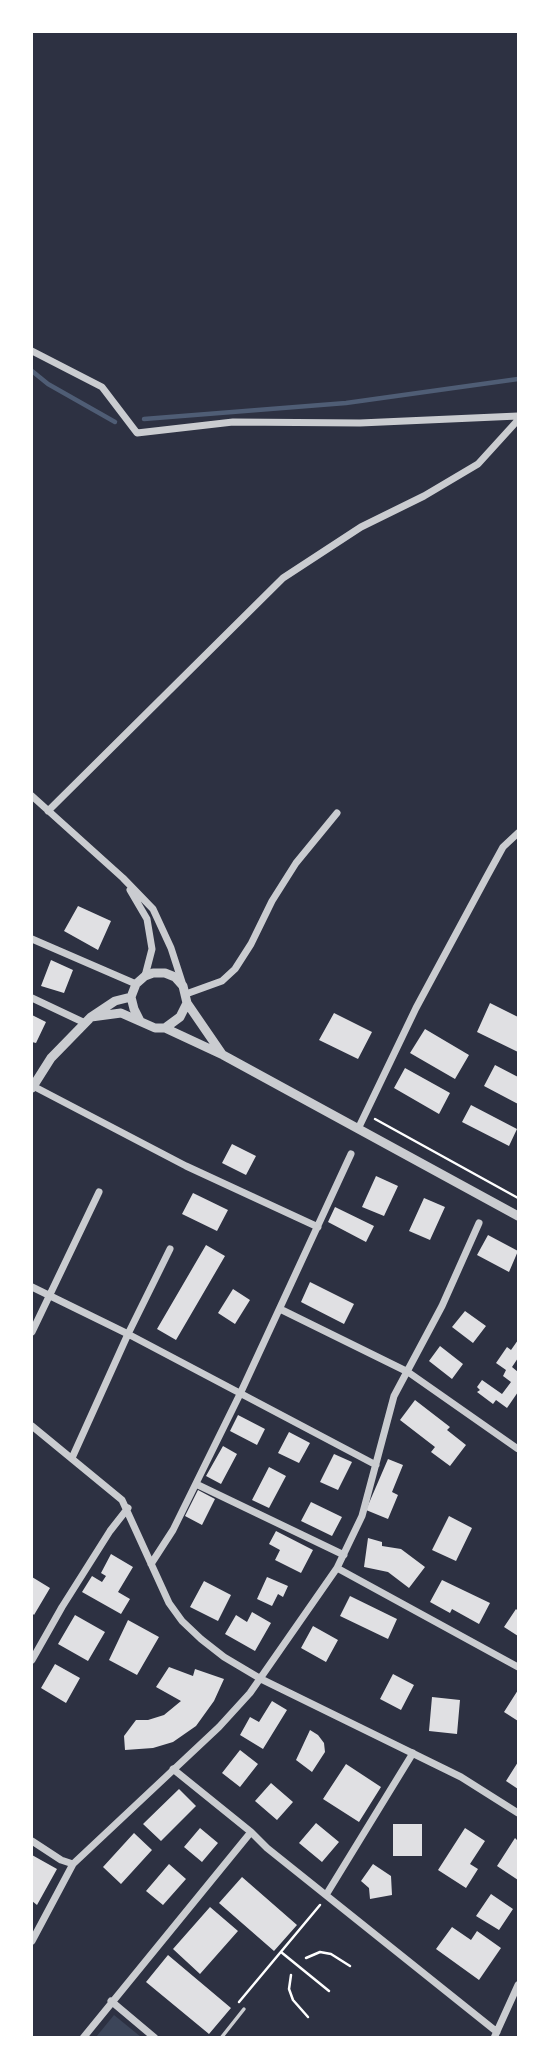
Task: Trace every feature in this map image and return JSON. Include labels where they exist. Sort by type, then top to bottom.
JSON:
[{"type":"street","points":[[32,351],[102,387],[137,433],[233,422],[519,418]]},
{"type":"street","points":[[48,811],[284,578],[361,527],[424,496],[478,464],[519,418]]},
{"type":"street","points":[[32,796],[123,878],[153,909],[172,948],[185,994],[180,1017],[165,1028]]},
{"type":"street","points":[[185,994],[222,981],[235,969],[296,863],[337,813]]},
{"type":"street","points":[[358,1129],[416,1008],[503,847],[519,833]]},
{"type":"street","points":[[123,878],[147,919],[152,948],[145,976]]},
{"type":"street","points":[[32,939],[136,984]]},
{"type":"street","points":[[140,1021],[131,996],[136,984],[153,973],[165,973],[175,977],[223,1055]]},
{"type":"street","points":[[131,996],[114,1001],[88,1020],[51,1058],[32,1087],[186,1166],[318,1227]]},
{"type":"street","points":[[32,998],[88,1020],[121,1013],[155,1028],[165,1028],[223,1055],[519,1216]]},
{"type":"street","points":[[151,1564],[173,1530],[240,1394],[351,1154]]},
{"type":"street","points":[[32,1332],[99,1192]]},
{"type":"street","points":[[32,1941],[73,1864],[219,1727],[261,1679],[337,1568],[362,1516],[394,1396],[442,1306],[479,1223]]},
{"type":"street","points":[[72,1458],[170,1249]]},
{"type":"street","points":[[32,1287],[128,1334],[376,1465]]},
{"type":"street","points":[[279,1309],[408,1372],[519,1448]]},
{"type":"street","points":[[32,1426],[115,1494],[128,1508],[169,1603],[183,1621],[224,1657],[261,1679],[461,1777],[519,1813]]},
{"type":"street","points":[[196,1483],[344,1555]]},
{"type":"street","points":[[32,1660],[110,1531],[128,1508]]},
{"type":"street","points":[[337,1568],[519,1667]]},
{"type":"street","points":[[326,1895],[413,1753]]},
{"type":"street","points":[[173,1769],[496,2035],[519,1985]]},
{"type":"street","points":[[83,2038],[251,1832]]},
{"type":"street","points":[[32,1841],[61,1860],[73,1864]]},
{"type":"street","points":[[111,2001],[155,2038]]},
{"type":"lane","points":[[221,2038],[244,2009]]},
{"type":"path","points":[[368,1110],[376,1121],[519,1198]]},
{"type":"path","points":[[244,2009],[238,2003],[326,1895]]},
{"type":"path","points":[[281,1952],[329,1991]]},
{"type":"path","points":[[306,1958],[320,1952],[331,1954],[350,1966]]},
{"type":"path","points":[[291,1975],[289,1989],[292,2000],[308,2017]]},
{"type":"shaded area","points":[[114,2015],[141,2037],[96,2037]]},
{"type":"building","points":[[78,906],[111,921],[98,950],[64,931]]},
{"type":"building","points":[[51,960],[73,970],[64,993],[41,986]]},
{"type":"building","points":[[490,1003],[518,1017],[518,1052],[477,1032]]},
{"type":"building","points":[[334,1013],[372,1032],[358,1059],[319,1040]]},
{"type":"building","points":[[32,1015],[46,1022],[36,1043],[32,1042]]},
{"type":"building","points":[[425,1029],[469,1055],[455,1079],[410,1053]]},
{"type":"building","points":[[495,1065],[518,1077],[518,1104],[484,1086]]},
{"type":"building","points":[[405,1068],[450,1093],[439,1114],[394,1088]]},
{"type":"building","points":[[471,1105],[517,1129],[509,1146],[462,1122]]},
{"type":"building","points":[[232,1144],[256,1156],[246,1175],[222,1163]]},
{"type":"building","points":[[376,1176],[398,1186],[384,1216],[362,1207]]},
{"type":"building","points":[[193,1193],[228,1210],[217,1231],[182,1214]]},
{"type":"building","points":[[424,1198],[445,1207],[430,1240],[409,1231]]},
{"type":"building","points":[[335,1207],[374,1226],[366,1242],[328,1222]]},
{"type":"building","points":[[488,1235],[518,1251],[509,1272],[477,1255]]},
{"type":"building","points":[[206,1245],[225,1256],[176,1340],[157,1329]]},
{"type":"building","points":[[310,1282],[354,1304],[344,1324],[301,1302]]},
{"type":"building","points":[[233,1289],[250,1300],[235,1324],[218,1313]]},
{"type":"building","points":[[465,1311],[486,1326],[473,1343],[452,1327]]},
{"type":"building","points":[[518,1340],[518,1358],[512,1367],[518,1372],[518,1392],[507,1408],[496,1400],[493,1404],[477,1392],[480,1390],[477,1387],[482,1380],[502,1394],[511,1382],[503,1376],[506,1370],[496,1363],[507,1347],[511,1350]]},
{"type":"building","points":[[440,1346],[463,1364],[452,1379],[429,1361]]},
{"type":"building","points":[[415,1400],[450,1427],[447,1430],[466,1445],[450,1466],[431,1452],[435,1447],[400,1420]]},
{"type":"building","points":[[238,1415],[265,1429],[257,1445],[230,1431]]},
{"type":"building","points":[[289,1432],[310,1443],[299,1463],[278,1453]]},
{"type":"building","points":[[223,1446],[237,1454],[221,1484],[206,1476]]},
{"type":"building","points":[[334,1454],[352,1462],[338,1490],[320,1482]]},
{"type":"building","points":[[388,1459],[403,1465],[392,1492],[398,1495],[388,1519],[366,1510]]},
{"type":"building","points":[[269,1467],[286,1476],[269,1508],[252,1500]]},
{"type":"building","points":[[198,1490],[215,1499],[202,1525],[185,1516]]},
{"type":"building","points":[[311,1502],[342,1517],[332,1536],[301,1521]]},
{"type":"building","points":[[449,1516],[472,1528],[456,1561],[432,1550]]},
{"type":"building","points":[[276,1531],[313,1550],[301,1573],[275,1560],[280,1550],[269,1544]]},
{"type":"building","points":[[368,1538],[382,1542],[382,1546],[401,1549],[425,1567],[409,1588],[388,1572],[364,1567]]},
{"type":"building","points":[[111,1554],[133,1567],[118,1592],[130,1599],[121,1614],[82,1592],[92,1576],[102,1582],[106,1576],[101,1573]]},
{"type":"building","points":[[32,1577],[50,1588],[34,1615],[32,1613]]},
{"type":"building","points":[[267,1577],[288,1586],[283,1597],[278,1594],[272,1606],[257,1599]]},
{"type":"building","points":[[442,1580],[490,1603],[479,1624],[452,1609],[450,1613],[430,1602]]},
{"type":"building","points":[[204,1581],[231,1595],[218,1621],[190,1607]]},
{"type":"building","points":[[350,1596],[397,1619],[388,1639],[340,1616]]},
{"type":"building","points":[[516,1609],[518,1611],[518,1636],[504,1627]]},
{"type":"building","points":[[252,1612],[271,1623],[255,1651],[225,1634],[236,1615],[247,1622]]},
{"type":"building","points":[[75,1615],[105,1632],[88,1661],[58,1644]]},
{"type":"building","points":[[128,1620],[159,1637],[137,1675],[109,1660]]},
{"type":"building","points":[[313,1626],[338,1640],[326,1662],[301,1648]]},
{"type":"building","points":[[55,1664],[80,1678],[66,1703],[41,1688]]},
{"type":"building","points":[[169,1667],[193,1676],[195,1669],[224,1679],[214,1701],[196,1726],[173,1742],[153,1748],[125,1750],[124,1736],[136,1720],[148,1720],[164,1715],[181,1701],[156,1687]]},
{"type":"building","points":[[393,1674],[414,1685],[401,1710],[380,1699]]},
{"type":"building","points":[[518,1690],[518,1721],[504,1712]]},
{"type":"building","points":[[432,1697],[460,1700],[457,1734],[429,1731]]},
{"type":"building","points":[[272,1701],[287,1710],[263,1749],[240,1735],[250,1717],[259,1722]]},
{"type":"building","points":[[310,1730],[324,1743],[325,1752],[312,1772],[296,1760]]},
{"type":"building","points":[[240,1750],[258,1764],[240,1787],[222,1773]]},
{"type":"building","points":[[518,1762],[518,1789],[506,1781]]},
{"type":"building","points":[[346,1764],[381,1787],[359,1822],[323,1799]]},
{"type":"building","points":[[271,1783],[293,1802],[277,1820],[255,1801]]},
{"type":"building","points":[[179,1789],[196,1806],[161,1841],[143,1824]]},
{"type":"building","points":[[316,1823],[339,1842],[322,1862],[299,1843]]},
{"type":"building","points":[[393,1824],[422,1824],[422,1856],[393,1856]]},
{"type":"building","points":[[200,1828],[218,1843],[202,1862],[184,1847]]},
{"type":"building","points":[[465,1828],[485,1841],[470,1864],[478,1869],[466,1888],[438,1870]]},
{"type":"building","points":[[134,1833],[152,1850],[121,1884],[103,1867]]},
{"type":"building","points":[[515,1838],[518,1841],[518,1880],[497,1866]]},
{"type":"building","points":[[32,1855],[57,1869],[37,1905],[32,1901]]},
{"type":"building","points":[[169,1864],[186,1879],[163,1905],[146,1891]]},
{"type":"building","points":[[373,1864],[391,1876],[392,1895],[370,1899],[369,1888],[361,1881]]},
{"type":"building","points":[[242,1877],[297,1925],[274,1951],[219,1903]]},
{"type":"building","points":[[491,1894],[513,1909],[499,1930],[476,1916]]},
{"type":"building","points":[[210,1907],[238,1931],[200,1974],[173,1949]]},
{"type":"building","points":[[452,1927],[471,1940],[477,1931],[501,1948],[479,1980],[436,1949]]},
{"type":"building","points":[[168,1955],[231,2008],[209,2034],[146,1982]]},
{"type":"waterway","points":[[32,371],[48,384],[115,422]]},
{"type":"waterway","points":[[144,419],[346,403],[518,379]]}]
